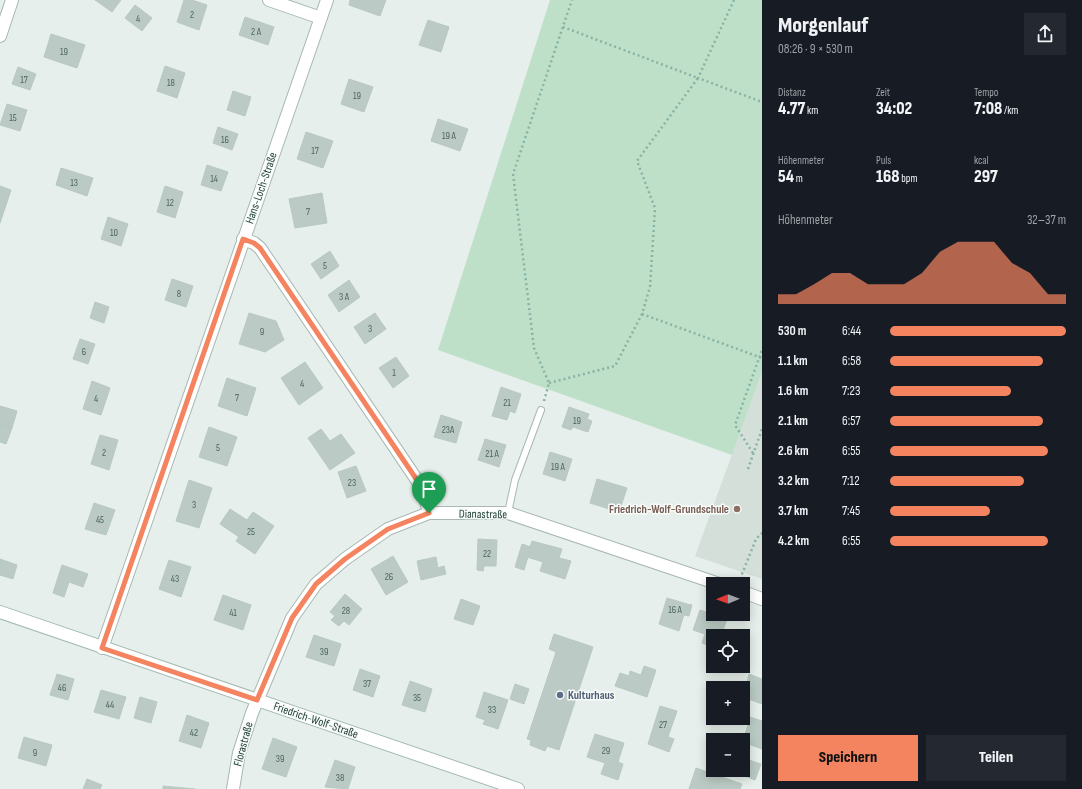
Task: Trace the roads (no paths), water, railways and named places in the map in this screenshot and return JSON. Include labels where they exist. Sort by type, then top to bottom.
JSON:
[{"type":"street","points":[[0,36],[12,0]]},
{"type":"street","points":[[269,0],[321,18]]},
{"type":"street","name":"Hans-Loch-Straße","points":[[102,648],[327,0]]},
{"type":"street","points":[[243,239],[254,243],[260,248],[423,489],[429,513]]},
{"type":"street","name":"Dianastraße","points":[[257,700],[292,618],[316,584],[345,559],[388,529],[429,513],[508,513],[706,580]]},
{"type":"street","points":[[750,595],[762,599]]},
{"type":"street","name":"Friedrich-Wolf-Straße","points":[[0,612],[518,789]]},
{"type":"street","name":"Florastraße","points":[[233,789],[239,753],[257,700]]},
{"type":"lane","points":[[508,513],[515,480],[541,410]]},
{"type":"place","name":"Friedrich-Wolf-Grundschule","points":[[737,509]]},
{"type":"place","name":"Kulturhaus","points":[[560,695]]}]
